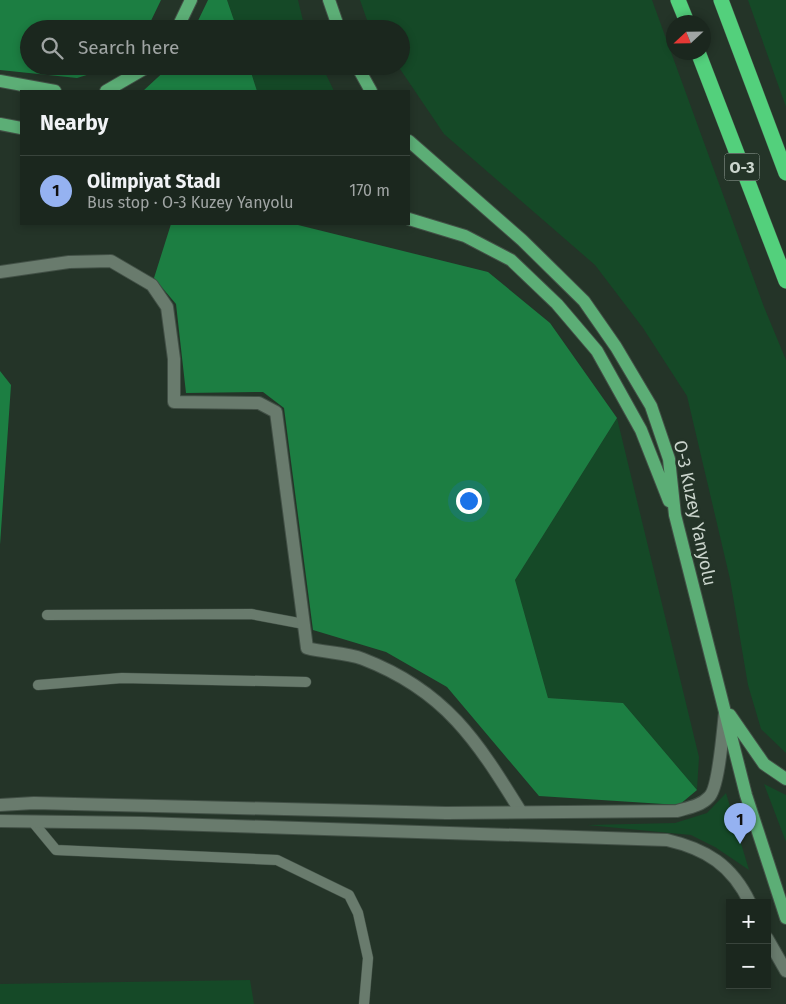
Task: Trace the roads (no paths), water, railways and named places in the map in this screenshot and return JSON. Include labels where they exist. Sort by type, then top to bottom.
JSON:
[{"type":"highway","points":[[678,0],[684,15]]},
{"type":"highway","name":"O-3","points":[[721,0],[786,173]]},
{"type":"highway","name":"O-3","points":[[701,60],[786,281]]},
{"type":"main road","points":[[181,20],[191,0]]},
{"type":"main road","points":[[329,0],[336,20]]},
{"type":"main road","points":[[108,90],[134,75]]},
{"type":"main road","points":[[362,75],[370,90]]},
{"type":"main road","points":[[0,81],[50,90]]},
{"type":"main road","points":[[0,124],[20,128]]},
{"type":"main road","name":"O-3 Kuzey Yanyolu","points":[[410,142],[522,240],[589,309],[616,347],[651,406],[669,459],[675,515],[746,795],[786,918]]},
{"type":"main road","points":[[410,219],[465,236],[511,260],[557,304],[597,351],[641,430],[675,515]]},
{"type":"main road","points":[[725,709],[764,764],[786,779]]},
{"type":"street","points":[[0,272],[69,262],[111,261],[152,285],[166,308],[174,359],[174,402],[259,403],[276,412],[307,648],[362,659],[415,685],[436,701],[472,737],[521,812]]},
{"type":"street","points":[[0,805],[34,803],[446,814],[677,811],[696,806],[710,797],[717,781],[725,709]]},
{"type":"street","points":[[0,822],[32,821],[667,840],[692,846],[717,859],[735,878],[748,899]]},
{"type":"street","points":[[770,944],[786,971]]},
{"type":"lane","points":[[47,615],[251,614],[304,624]]},
{"type":"lane","points":[[38,685],[122,678],[306,682]]},
{"type":"lane","points":[[32,821],[56,850],[277,860],[349,895],[358,913],[368,958],[364,1004]]},
{"type":"place","name":"Olimpiyat Stadı","points":[[740,844]]}]
